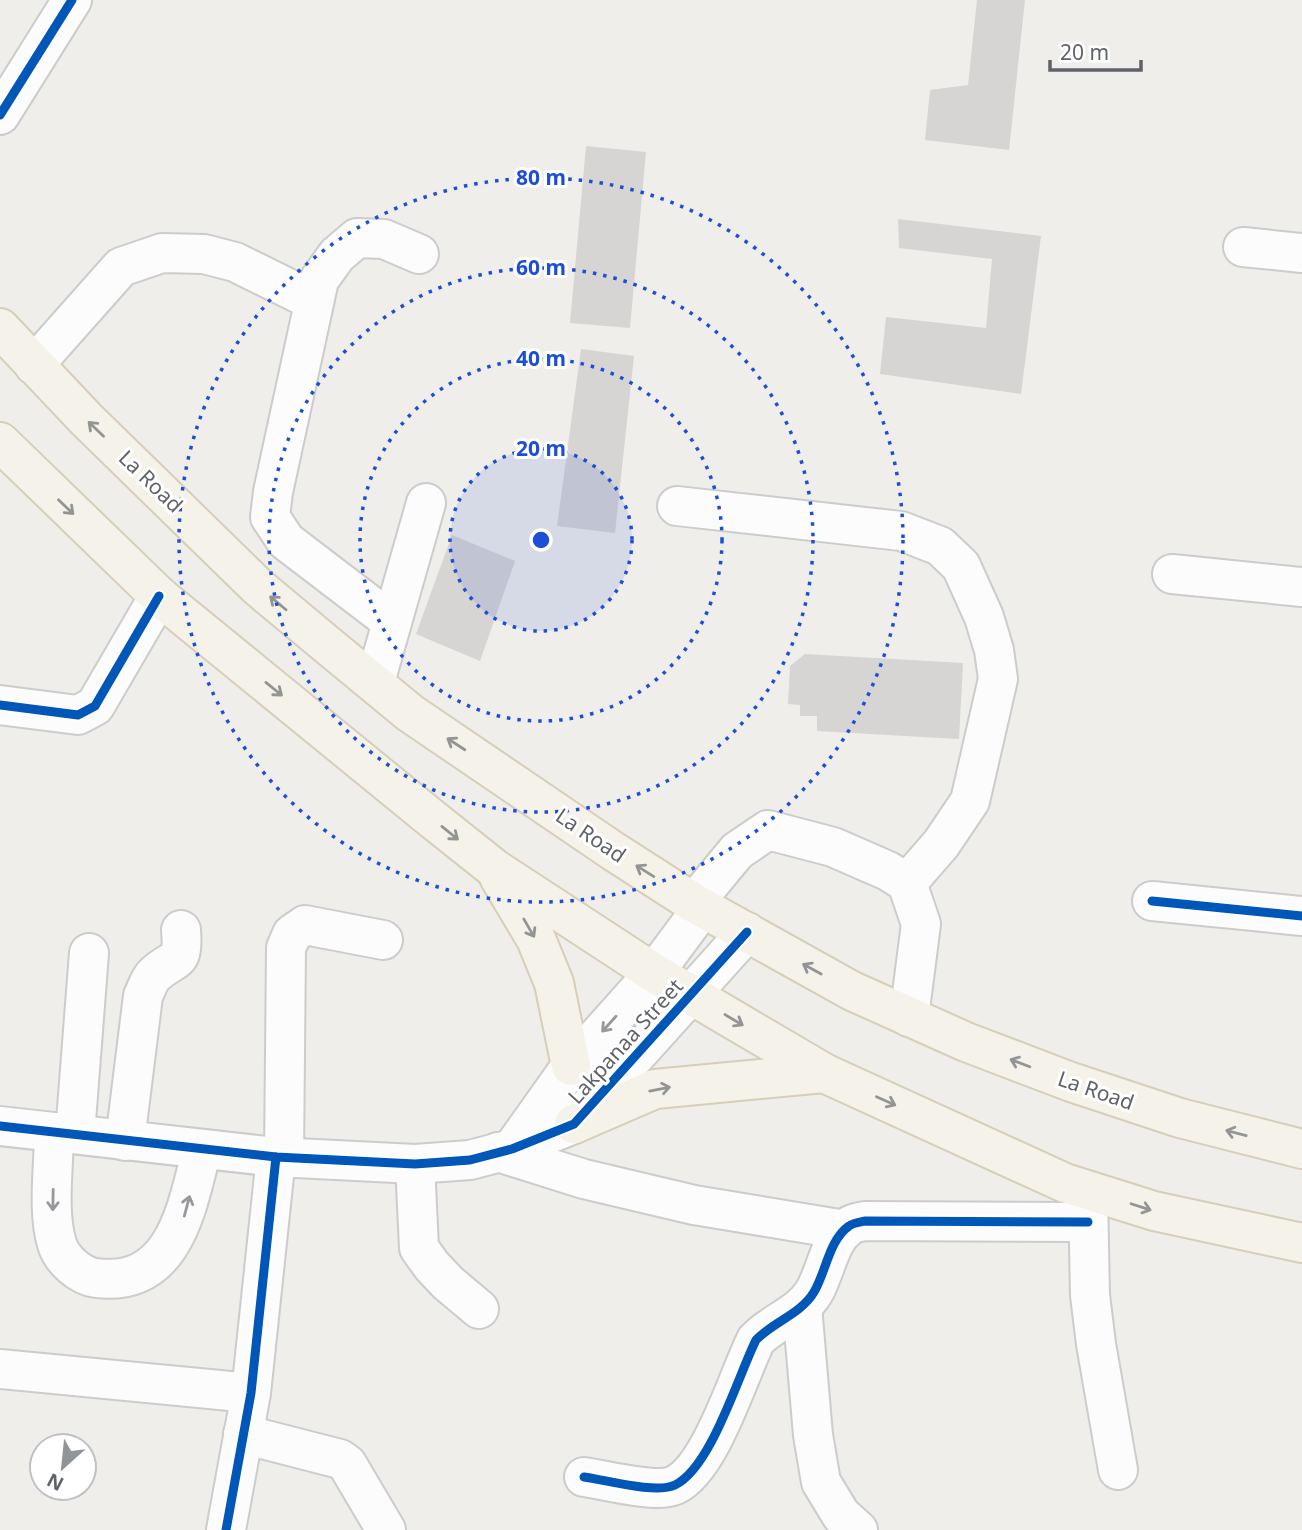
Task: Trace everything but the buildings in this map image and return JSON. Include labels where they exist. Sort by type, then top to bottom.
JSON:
[{"type":"main road","name":"La Road","points":[[11,345],[258,587],[410,713],[515,782],[612,851],[699,905],[852,991],[966,1042],[1072,1082],[1180,1118],[1302,1149]]},
{"type":"main road","points":[[0,442],[159,596],[495,869],[654,973],[824,1073],[1065,1182],[1088,1206],[1154,1211],[1302,1243]]},
{"type":"main road","points":[[495,869],[536,939],[554,983],[571,1066]]},
{"type":"main road","points":[[574,1124],[655,1088],[824,1073]]},
{"type":"street","points":[[0,116],[72,0]]},
{"type":"street","points":[[392,622],[286,541],[270,517],[273,492],[319,280],[337,255],[357,238],[384,239],[419,254]]},
{"type":"street","points":[[1242,247],[1302,253]]},
{"type":"street","points":[[11,345],[121,267],[162,253],[204,254],[235,262],[314,301]]},
{"type":"street","points":[[374,682],[426,503]]},
{"type":"street","points":[[677,506],[901,531],[940,546],[961,566],[984,617],[994,650],[998,679],[970,801],[941,844],[907,883],[921,924],[909,1017]]},
{"type":"street","points":[[1172,574],[1302,587]]},
{"type":"street","points":[[0,705],[78,715],[95,706],[159,596]]},
{"type":"street","name":"Lakpanaa Street","points":[[505,1151],[571,1066],[654,973],[737,851],[768,830],[833,847],[888,871],[907,883]]},
{"type":"street","points":[[1152,901],[1302,916]]},
{"type":"street","points":[[226,1530],[251,1393],[280,1157],[286,948],[292,933],[305,925],[383,940]]},
{"type":"street","points":[[125,1141],[144,996],[152,977],[176,962],[180,956],[183,946],[181,930]]},
{"type":"street","name":"Lakpanaa Street","points":[[505,1151],[574,1124],[747,932]]},
{"type":"street","points":[[89,953],[53,1226],[58,1248],[73,1267],[92,1278],[116,1280],[135,1276],[151,1266],[167,1250],[183,1222],[202,1149]]},
{"type":"street","points":[[0,1126],[280,1157],[415,1164],[470,1160],[505,1151],[584,1179],[694,1205],[845,1230]]},
{"type":"street","points":[[415,1164],[419,1248],[448,1283],[479,1309]]},
{"type":"street","points":[[584,1477],[656,1488],[674,1485],[692,1473],[707,1450],[756,1340],[766,1329],[803,1306],[814,1293],[837,1239],[849,1225],[864,1221],[1088,1206],[1090,1295],[1118,1470]]},
{"type":"street","points":[[803,1306],[813,1436],[821,1482],[841,1515],[858,1530]]},
{"type":"street","points":[[0,1369],[251,1393]]},
{"type":"street","points":[[243,1434],[340,1459],[346,1464],[386,1530]]},
{"type":"cycle path","points":[[0,115],[72,0]]},
{"type":"cycle path","points":[[0,705],[78,715],[95,706],[159,596]]},
{"type":"cycle path","points":[[1152,901],[1302,916]]},
{"type":"cycle path","points":[[0,1126],[276,1157],[415,1164],[470,1160],[512,1149],[574,1124],[747,932]]},
{"type":"cycle path","points":[[226,1530],[251,1393],[276,1157]]},
{"type":"cycle path","points":[[584,1477],[656,1488],[675,1485],[688,1475],[712,1441],[756,1340],[808,1300],[818,1284],[837,1239],[851,1225],[865,1221],[1088,1222]]}]
